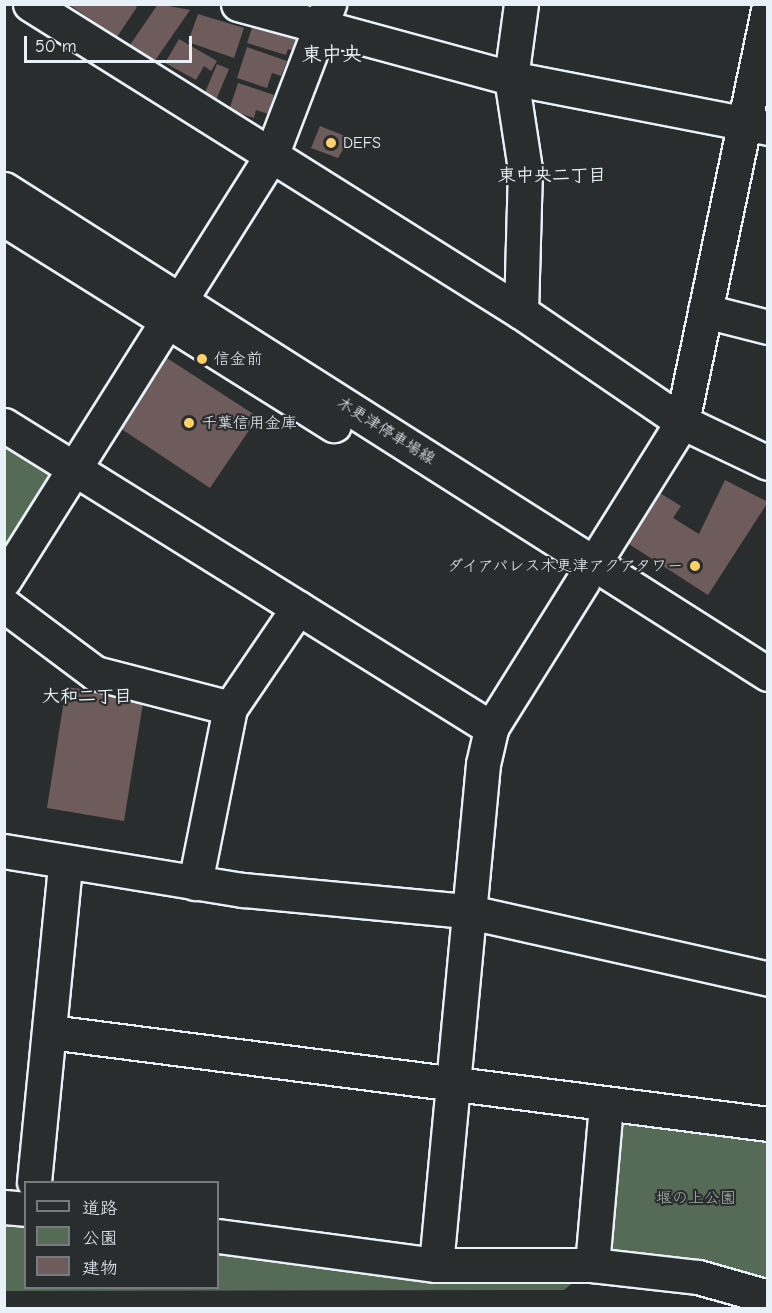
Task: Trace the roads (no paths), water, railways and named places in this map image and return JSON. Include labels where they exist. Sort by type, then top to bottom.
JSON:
[{"type":"street","points":[[30,4],[521,312],[682,422],[768,463]]},
{"type":"street","points":[[238,4],[326,14],[511,78],[755,124]]},
{"type":"street","points":[[521,4],[511,78],[525,169],[521,312]]},
{"type":"street","points":[[436,1265],[465,910],[491,728],[682,422],[705,311],[755,124],[768,9]]},
{"type":"street","points":[[4,580],[177,313],[271,156],[326,14]]},
{"type":"street","name":"木更津停車場線","points":[[4,189],[177,313],[589,572],[768,674]]},
{"type":"street","name":"木更津停車場線","points":[[4,219],[177,313]]},
{"type":"street","points":[[705,311],[768,327]]},
{"type":"street","points":[[4,425],[491,728]]},
{"type":"street","name":"木更津停車場線","points":[[589,572],[768,697]]},
{"type":"street","points":[[4,605],[95,673],[230,708]]},
{"type":"street","points":[[195,883],[230,708],[298,608]]},
{"type":"street","points":[[4,851],[66,864],[195,883],[465,910],[768,979]]},
{"type":"street","points":[[34,1181],[66,864]]},
{"type":"street","points":[[50,1032],[451,1088],[768,1124]]},
{"type":"street","points":[[592,1265],[606,1105]]},
{"type":"street","points":[[4,1207],[24,1209]]},
{"type":"street","points":[[219,1236],[436,1265],[592,1265],[698,1277],[768,1297]]},
{"type":"place","name":"DEFS","points":[[331,143]]},
{"type":"place","name":"信金前","points":[[202,359]]},
{"type":"place","name":"千葉信用金庫","points":[[189,423]]},
{"type":"place","name":"ダイアパレス木更津アクアタワー","points":[[695,566]]},
{"type":"district","name":"東中央","points":[[332,54]]},
{"type":"district","name":"東中央二丁目","points":[[552,176]]},
{"type":"district","name":"大和二丁目","points":[[87,697]]},
{"type":"park label","name":"堰の上公園","points":[[696,1198]]}]
